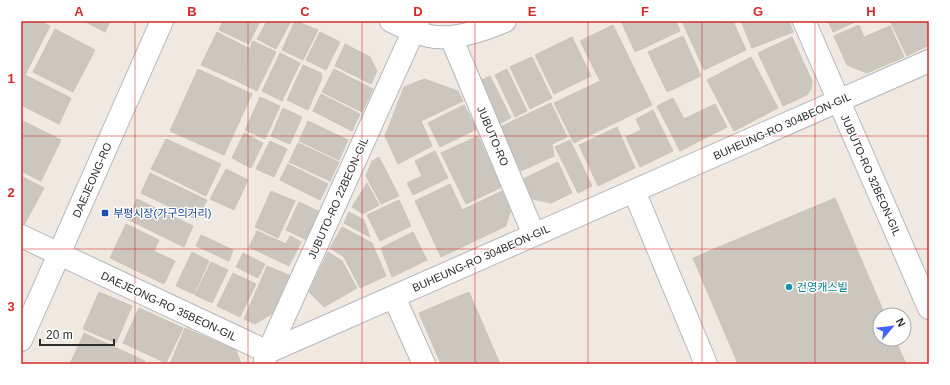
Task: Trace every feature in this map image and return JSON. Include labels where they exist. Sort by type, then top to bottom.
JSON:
[{"type":"street","name":"DAEJEONG-RO","points":[[21,340],[162,21]]},
{"type":"street","points":[[391,21],[415,26],[430,36],[451,37],[489,28],[505,21]]},
{"type":"street","name":"JUBUTO-RO 32BEON-GIL","points":[[804,21],[929,308]]},
{"type":"street","name":"JUBUTO-RO 22BEON-GIL","points":[[266,360],[415,26]]},
{"type":"street","name":"JUBUTO-RO","points":[[451,37],[534,235]]},
{"type":"street","name":"BUHEUNG-RO 304BEON-GIL","points":[[266,360],[394,297],[929,61]]},
{"type":"street","points":[[634,191],[706,364]]},
{"type":"street","name":"DAEJEONG-RO 35BEON-GIL","points":[[21,236],[266,360]]},
{"type":"street","points":[[394,297],[424,364]]},
{"type":"building","points":[[21,21],[40,21],[50,26],[25,75],[71,98],[59,124],[21,105]]},
{"type":"building","points":[[84,21],[110,21],[105,32]]},
{"type":"building","points":[[223,21],[260,21],[249,44],[219,30]]},
{"type":"building","points":[[267,21],[291,21],[276,49],[257,39]]},
{"type":"building","points":[[295,21],[318,30],[303,60],[282,50]]},
{"type":"building","points":[[621,21],[676,21],[680,31],[635,52]]},
{"type":"building","points":[[682,21],[733,21],[746,50],[704,70]]},
{"type":"building","points":[[741,21],[789,21],[793,32],[752,48]]},
{"type":"building","points":[[828,21],[857,21],[833,32]]},
{"type":"building","points":[[890,21],[929,21],[929,45],[907,56]]},
{"type":"building","points":[[613,25],[652,105],[574,143],[554,103],[600,81],[580,41]]},
{"type":"building","points":[[859,25],[864,37],[890,26],[904,57],[867,73],[847,65],[834,36]]},
{"type":"building","points":[[55,29],[95,50],[73,92],[33,72]]},
{"type":"building","points":[[217,32],[250,49],[235,80],[201,65]]},
{"type":"building","points":[[320,32],[340,42],[326,70],[306,60]]},
{"type":"building","points":[[683,36],[701,76],[667,92],[648,52]]},
{"type":"building","points":[[572,37],[591,76],[554,94],[535,55]]},
{"type":"building","points":[[792,37],[812,81],[811,89],[807,95],[783,106],[758,53]]},
{"type":"building","points":[[253,41],[276,52],[257,91],[235,80]]},
{"type":"building","points":[[345,44],[370,57],[377,71],[371,84],[335,66]]},
{"type":"building","points":[[280,53],[300,63],[282,101],[262,91]]},
{"type":"building","points":[[532,57],[552,98],[530,109],[510,67]]},
{"type":"building","points":[[751,57],[778,108],[734,131],[707,80]]},
{"type":"building","points":[[303,65],[321,73],[322,78],[308,110],[287,100]]},
{"type":"building","points":[[198,69],[252,94],[224,155],[170,131]]},
{"type":"building","points":[[334,69],[373,89],[362,112],[322,92]]},
{"type":"building","points":[[507,69],[527,111],[515,117],[495,75]]},
{"type":"building","points":[[490,76],[511,118],[499,124],[478,82]]},
{"type":"building","points":[[424,79],[458,91],[463,101],[421,121],[432,146],[398,164],[385,136],[404,87]]},
{"type":"building","points":[[321,94],[360,114],[352,131],[313,111]]},
{"type":"building","points":[[260,97],[280,106],[265,139],[245,130]]},
{"type":"building","points":[[673,98],[684,119],[715,104],[727,127],[680,151],[657,106]]},
{"type":"building","points":[[551,103],[567,137],[552,144],[554,156],[521,171],[500,127]]},
{"type":"building","points":[[464,105],[477,129],[440,147],[428,123]]},
{"type":"building","points":[[283,108],[302,117],[290,144],[271,136]]},
{"type":"building","points":[[653,110],[673,151],[640,167],[626,137],[641,130],[636,119]]},
{"type":"building","points":[[21,120],[61,140],[41,181],[21,171]]},
{"type":"building","points":[[308,121],[348,140],[339,160],[299,141]]},
{"type":"building","points":[[617,127],[635,168],[598,186],[579,145]]},
{"type":"building","points":[[244,133],[263,143],[251,168],[232,158]]},
{"type":"building","points":[[478,136],[502,187],[466,204],[441,153]]},
{"type":"building","points":[[166,139],[221,164],[206,196],[151,169]]},
{"type":"building","points":[[570,140],[592,186],[578,193],[555,147]]},
{"type":"building","points":[[270,141],[287,149],[274,177],[256,169]]},
{"type":"building","points":[[298,143],[339,162],[330,181],[289,162]]},
{"type":"building","points":[[435,151],[448,178],[413,195],[407,183],[422,176],[415,161]]},
{"type":"building","points":[[379,157],[399,196],[381,204],[366,176],[372,161]]},
{"type":"building","points":[[558,162],[572,193],[551,203],[532,199],[523,179]]},
{"type":"building","points":[[288,164],[328,184],[320,200],[280,180]]},
{"type":"building","points":[[226,169],[248,180],[234,210],[210,199]]},
{"type":"building","points":[[150,173],[207,200],[197,220],[141,193]]},
{"type":"building","points":[[21,176],[44,188],[24,225],[21,224]]},
{"type":"building","points":[[367,183],[379,205],[363,214],[352,207]]},
{"type":"building","points":[[450,184],[462,210],[502,191],[511,209],[506,226],[441,257],[415,201]]},
{"type":"building","points":[[271,191],[295,201],[278,238],[255,227]]},
{"type":"building","name":"건영캐스빌","points":[[835,198],[882,307],[872,307],[872,347],[899,347],[906,364],[738,364],[693,258]]},
{"type":"building","points":[[137,199],[193,226],[184,247],[127,219]]},
{"type":"building","points":[[399,200],[411,226],[380,241],[367,215]]},
{"type":"building","points":[[299,202],[320,212],[307,240],[286,230]]},
{"type":"building","points":[[349,212],[364,220],[370,237],[344,223]]},
{"type":"building","points":[[126,224],[159,240],[154,251],[175,261],[164,284],[110,258]]},
{"type":"building","points":[[342,227],[372,243],[386,276],[360,288],[344,257],[330,248]]},
{"type":"building","points":[[257,231],[286,244],[290,236],[301,242],[289,266],[249,247]]},
{"type":"building","points":[[413,232],[427,260],[392,277],[381,248]]},
{"type":"building","points":[[201,235],[233,250],[229,261],[196,246]]},
{"type":"building","points":[[192,252],[209,261],[194,294],[176,286]]},
{"type":"building","points":[[328,252],[342,261],[357,288],[324,307],[309,292]]},
{"type":"building","points":[[243,253],[265,264],[258,278],[236,267]]},
{"type":"building","points":[[211,262],[228,270],[212,303],[195,295]]},
{"type":"building","points":[[267,266],[289,275],[273,313],[255,324],[244,319]]},
{"type":"building","points":[[233,273],[256,284],[240,317],[217,306]]},
{"type":"building","points":[[99,292],[132,306],[116,343],[83,329]]},
{"type":"building","points":[[469,292],[500,364],[441,364],[419,313]]},
{"type":"building","points":[[139,308],[183,328],[166,363],[123,343]]},
{"type":"building","points":[[185,328],[236,350],[241,364],[170,364]]},
{"type":"building","points":[[84,333],[145,361],[144,364],[70,364]]},
{"type":"place","name":"부평시장(가구의거리)","points":[[105,213]]},
{"type":"place","name":"건영캐스빌","points":[[789,287]]}]
